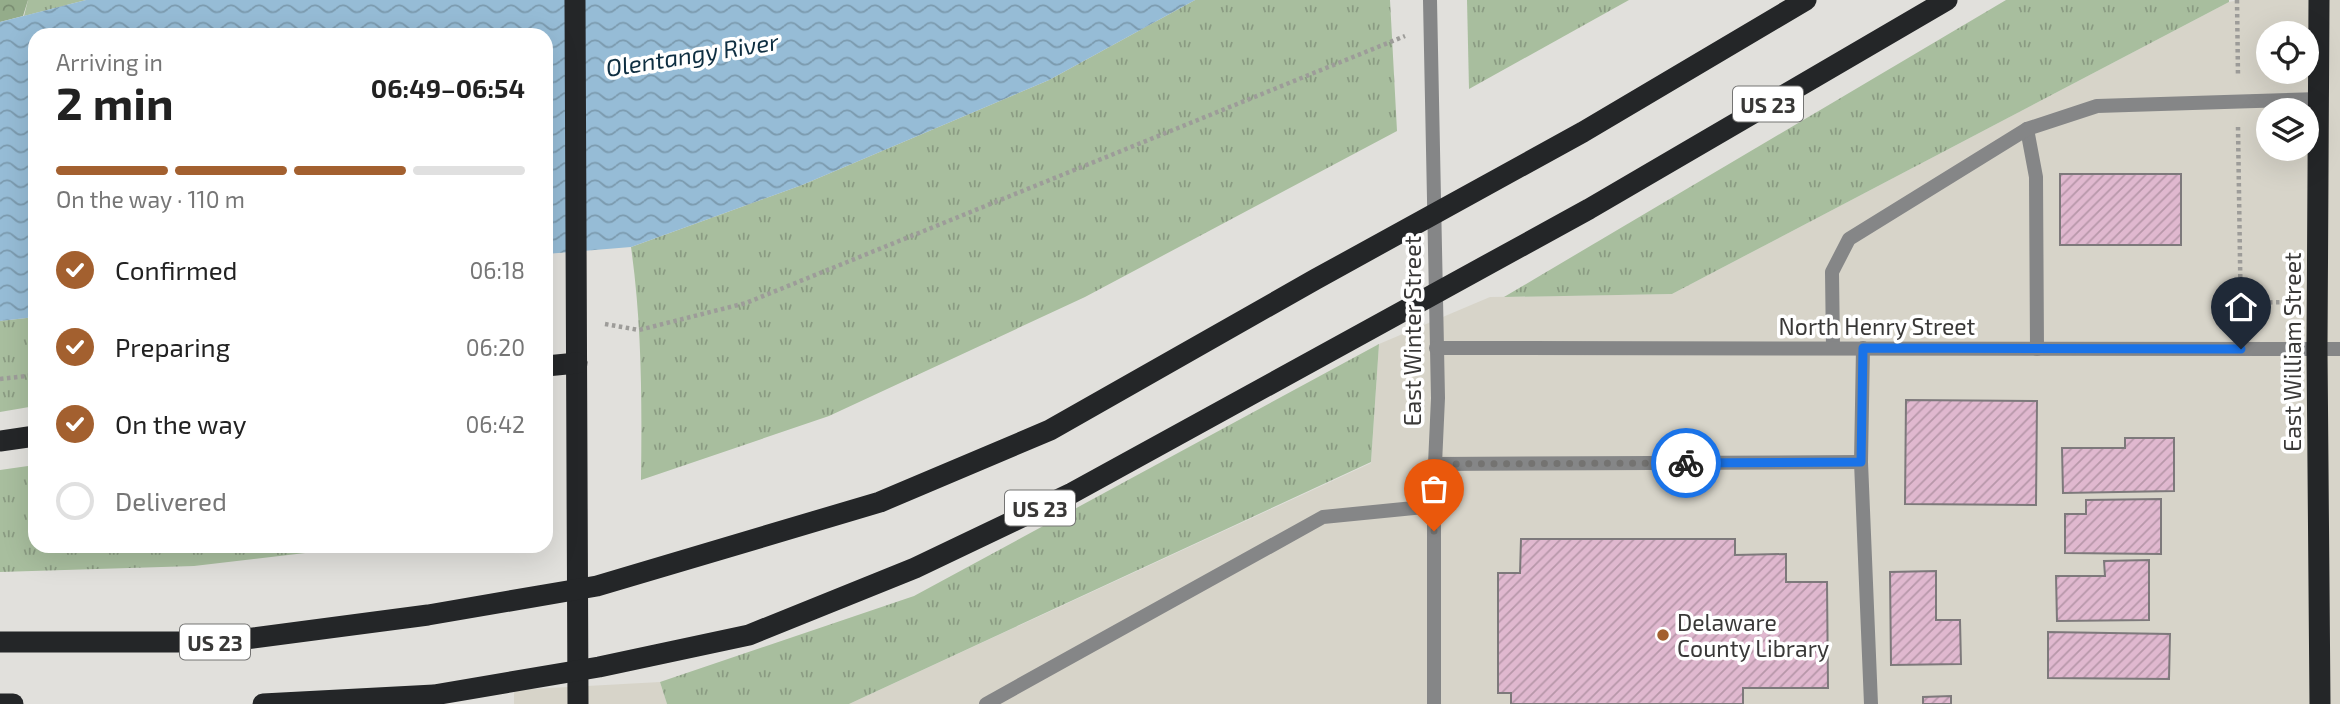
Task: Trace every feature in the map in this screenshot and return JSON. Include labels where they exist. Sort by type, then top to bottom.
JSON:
[{"type":"highway","points":[[575,0],[578,704]]},
{"type":"highway","name":"US 23","points":[[0,642],[222,642],[428,615],[597,586],[880,502],[1051,430],[1316,279],[1583,132],[1806,0]]},
{"type":"highway","name":"US 23","points":[[263,704],[434,695],[599,667],[749,635],[915,568],[1072,493],[1589,209],[1947,0]]},
{"type":"highway","name":"East William Street","points":[[2319,0],[2319,98]]},
{"type":"highway","name":"East William Street","points":[[2319,161],[2320,704]]},
{"type":"highway","points":[[553,365],[577,363]]},
{"type":"highway","points":[[0,441],[28,437]]},
{"type":"highway","points":[[0,704],[13,704]]},
{"type":"street","name":"East Winter Street","points":[[1430,0],[1438,398],[1434,506],[1434,704]]},
{"type":"street","points":[[1833,348],[1832,272],[1849,239],[2027,129],[2097,106],[2256,100]]},
{"type":"street","points":[[2027,129],[2036,177],[2037,349]]},
{"type":"street","name":"North Henry Street","points":[[1436,348],[2340,349]]},
{"type":"street","points":[[1863,348],[1861,462],[1871,704]]},
{"type":"street","points":[[1435,464],[1861,462]]},
{"type":"street","points":[[986,704],[1323,517],[1434,506]]},
{"type":"path","points":[[2237,0],[2241,349]]},
{"type":"path","points":[[577,319],[639,330],[746,303],[1431,25]]},
{"type":"path","points":[[0,379],[28,376]]},
{"type":"shaded area","points":[[2340,0],[2340,704],[849,704],[1371,463],[1379,344],[1490,297],[1672,294],[2229,2]]},
{"type":"shaded area","points":[[660,682],[667,704],[514,704],[514,690]]},
{"type":"green space","points":[[0,0],[28,0],[23,16],[0,22]]},
{"type":"green space","points":[[28,0],[86,0],[24,16]]},
{"type":"green space","points":[[1195,0],[1390,0],[1397,131],[1085,297],[829,416],[641,480],[639,334],[631,247],[802,185],[1049,80]]},
{"type":"green space","points":[[1467,0],[1629,0],[1469,89]]},
{"type":"green space","points":[[2006,0],[2229,2],[1672,294],[1504,297]]},
{"type":"green space","points":[[28,318],[28,407],[0,412],[0,321]]},
{"type":"green space","points":[[1379,344],[1371,462],[849,704],[667,704],[660,682],[914,596]]},
{"type":"green space","points":[[28,466],[28,553],[305,553],[194,566],[0,572],[0,470]]},
{"type":"water","name":"Olentangy River","points":[[86,0],[1195,0],[1049,80],[802,185],[631,247],[553,253],[553,28],[28,28],[28,318],[0,321],[0,22]]},
{"type":"building","points":[[2060,174],[2181,174],[2181,245],[2060,245]]},
{"type":"building","points":[[1906,400],[2037,401],[2036,505],[1905,504]]},
{"type":"building","points":[[2125,438],[2174,438],[2174,491],[2063,493],[2062,448],[2125,448]]},
{"type":"building","points":[[2161,499],[2161,554],[2065,553],[2065,514],[2086,514],[2086,500]]},
{"type":"building","name":"Delaware County Library","points":[[1521,539],[1735,539],[1735,555],[1786,554],[1786,582],[1827,582],[1828,688],[1743,688],[1743,704],[1511,704],[1511,693],[1498,693],[1498,573],[1520,573]]},
{"type":"building","points":[[2149,560],[2149,620],[2057,621],[2056,576],[2105,576],[2104,561]]},
{"type":"building","points":[[1936,571],[1936,620],[1960,620],[1961,664],[1891,665],[1890,572]]},
{"type":"building","points":[[2048,632],[2170,634],[2169,679],[2048,678]]},
{"type":"building","points":[[1951,696],[1951,704],[1923,704],[1923,697]]},
{"type":"way so far","points":[[1434,531],[1435,464],[1686,463]]},
{"type":"place","name":"Delaware County Library","points":[[1663,635]]},
{"type":"route","points":[[1686,463],[1861,462],[1863,348],[2241,349]]}]
